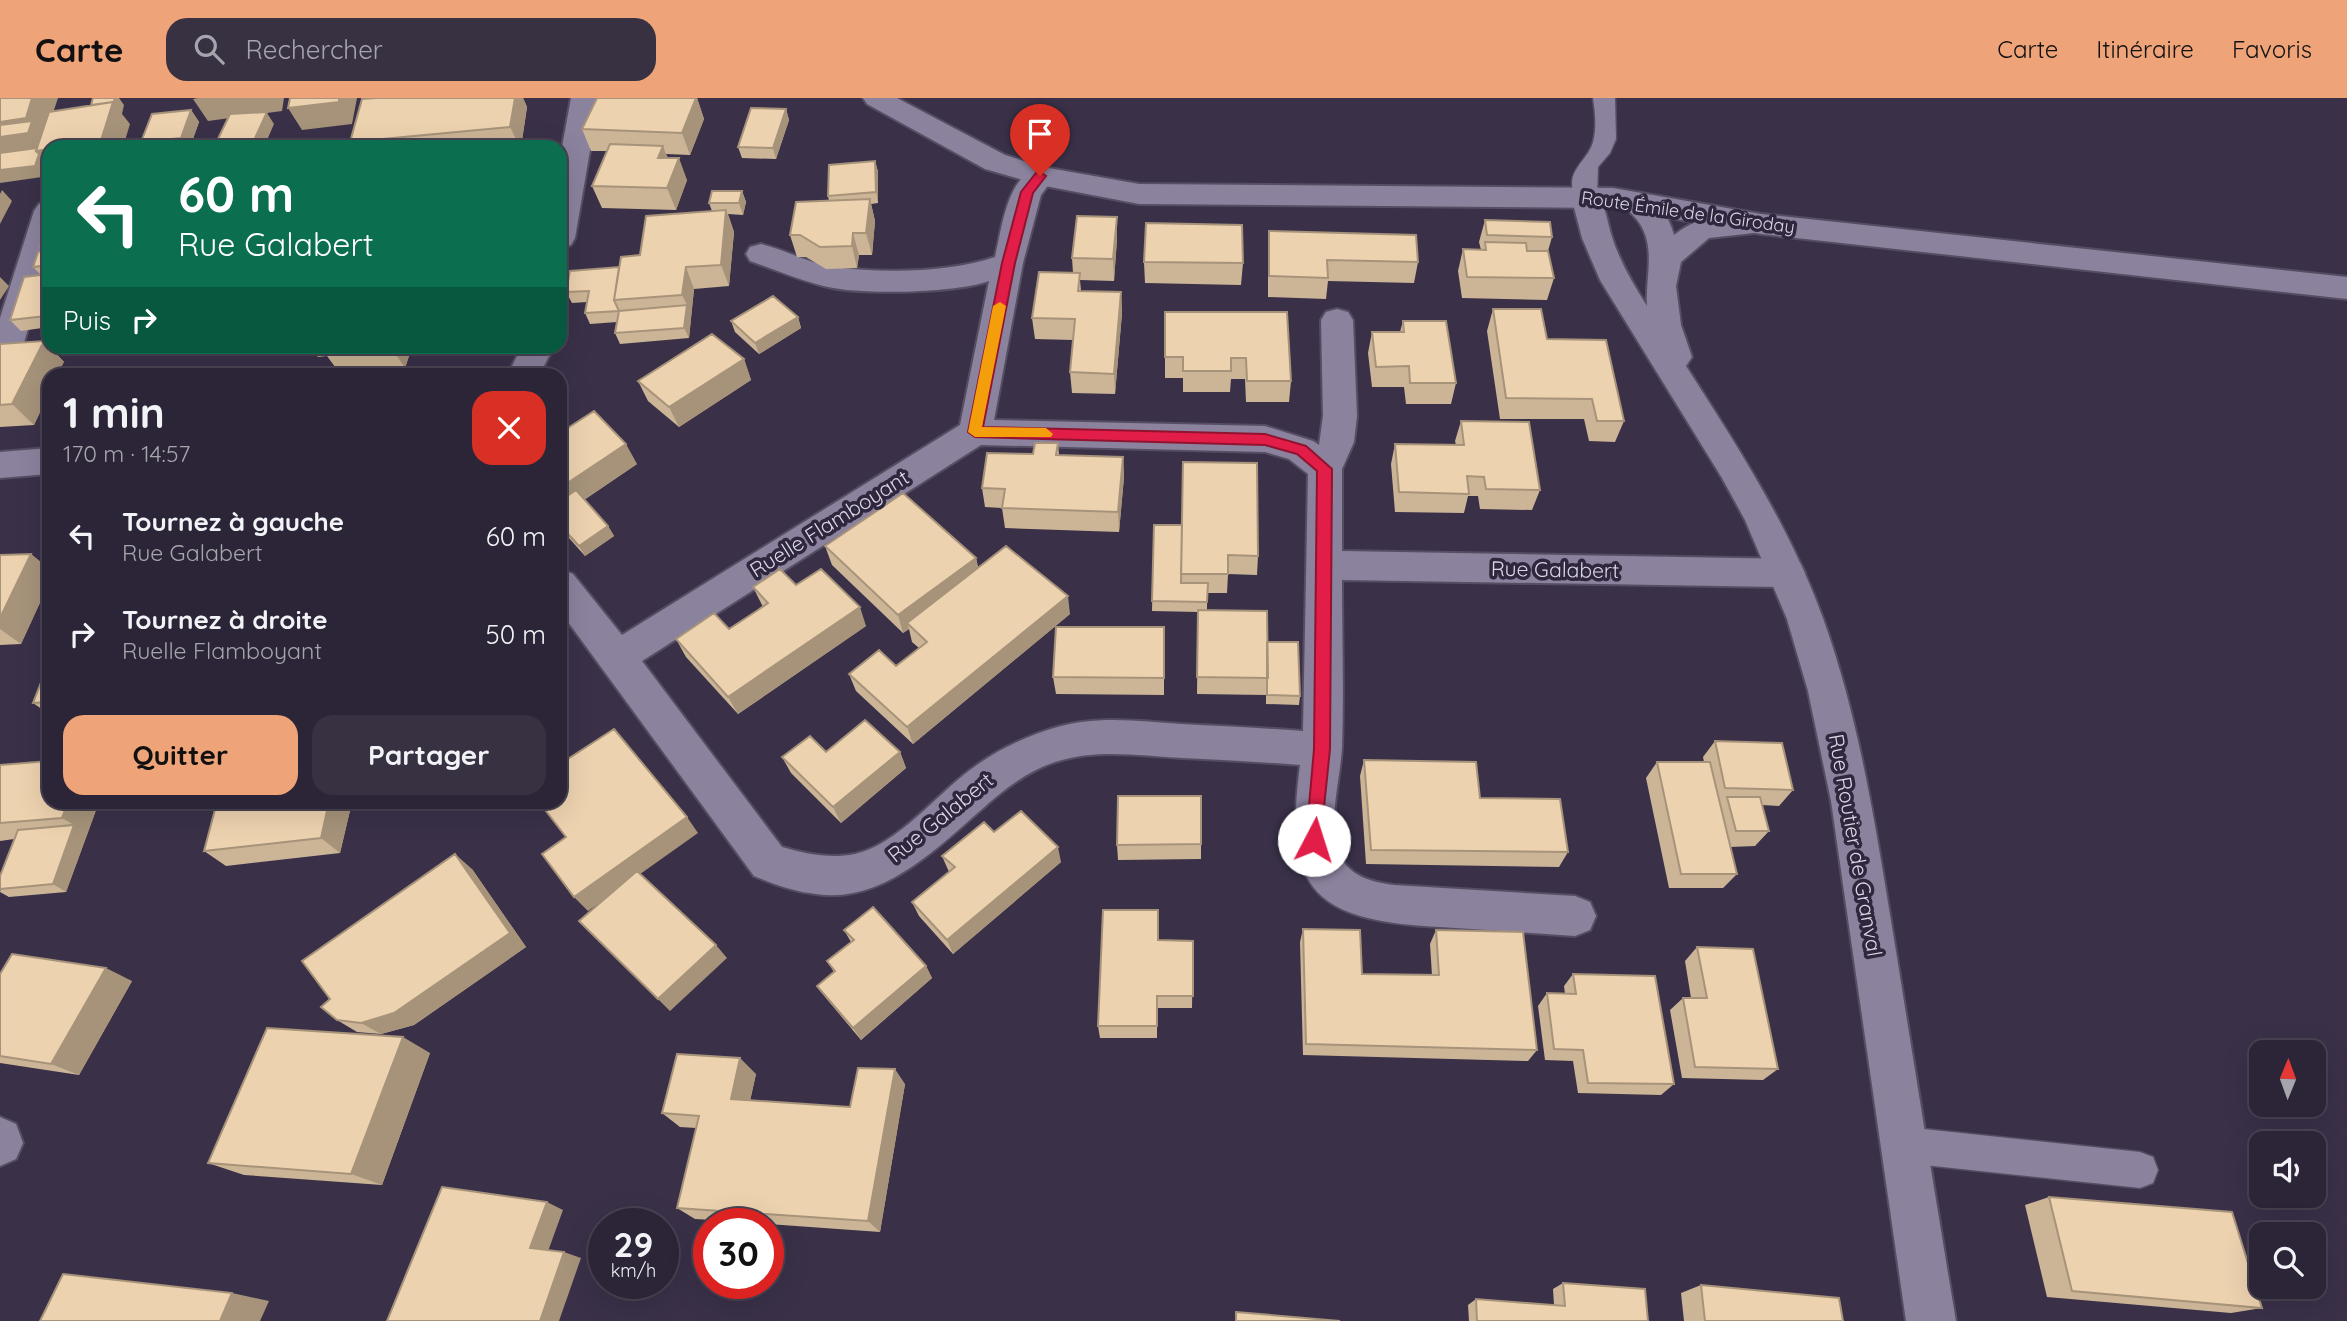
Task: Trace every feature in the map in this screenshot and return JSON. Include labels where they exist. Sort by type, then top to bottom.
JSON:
[{"type":"street","points":[[567,199],[585,98]]},
{"type":"street","name":"Route Émile de la Giroday","points":[[877,98],[995,162],[1040,176],[1139,194],[1586,195],[1761,224],[2347,288]]},
{"type":"street","points":[[1040,176],[1027,192],[1009,263],[975,432],[1265,439],[1301,450],[1325,469]]},
{"type":"street","name":"Rue Routier de Granval","points":[[1586,195],[1597,238],[1615,280],[1757,509],[1787,573],[1827,691],[1851,801],[1931,1321]]},
{"type":"street","name":"Rue Routier de Granval","points":[[1637,202],[1655,221],[1666,258],[1661,286],[1665,325],[1690,399]]},
{"type":"street","points":[[1666,258],[1699,230],[1720,225],[1761,224]]},
{"type":"street","points":[[0,369],[42,234]]},
{"type":"street","points":[[761,254],[830,277],[900,280],[968,277],[1009,263]]},
{"type":"street","points":[[1337,320],[1340,416],[1337,442],[1325,469],[1322,749],[1314,840],[1324,868],[1343,889],[1367,900],[1394,905],[1575,916]]},
{"type":"street","name":"Ruelle Flamboyant","points":[[617,657],[975,432]]},
{"type":"street","points":[[0,465],[42,462]]},
{"type":"street","name":"Rue Galabert","points":[[1322,565],[1787,573]]},
{"type":"street","points":[[567,593],[617,657]]},
{"type":"street","name":"Rue Galabert","points":[[617,657],[769,863],[797,875],[830,877],[862,872],[893,859],[1002,768],[1055,744],[1115,736],[1322,749]]},
{"type":"lane","points":[[1586,195],[1583,176],[1588,163],[1605,139],[1604,98]]},
{"type":"lane","points":[[1905,1145],[2140,1170]]},
{"type":"building","points":[[0,98],[32,98],[26,118],[0,122]]},
{"type":"building","points":[[93,98],[115,98],[112,106],[113,102],[91,105]]},
{"type":"building","points":[[290,98],[339,98],[339,102],[288,108]]},
{"type":"building","points":[[515,98],[510,127],[351,140],[362,99]]},
{"type":"building","points":[[597,98],[696,98],[682,133],[582,129]]},
{"type":"building","points":[[113,102],[101,140],[42,140],[42,150],[36,151],[49,112]]},
{"type":"building","points":[[751,108],[786,109],[773,148],[738,147]]},
{"type":"building","points":[[191,110],[181,138],[142,140],[152,114]]},
{"type":"building","points":[[267,112],[254,140],[217,140],[230,114]]},
{"type":"building","points":[[32,121],[28,133],[0,137],[0,125]]},
{"type":"building","points":[[610,144],[663,146],[658,158],[679,158],[667,188],[592,186]]},
{"type":"building","points":[[37,148],[39,154],[35,166],[0,170],[0,153]]},
{"type":"building","points":[[875,161],[876,192],[828,196],[829,165]]},
{"type":"building","points":[[712,191],[742,191],[739,203],[709,203]]},
{"type":"building","points":[[870,199],[866,233],[853,233],[852,246],[820,247],[800,235],[790,235],[796,202]]},
{"type":"building","points":[[726,210],[721,265],[686,267],[682,295],[614,300],[621,257],[640,255],[646,216]]},
{"type":"building","points":[[1077,216],[1117,217],[1113,259],[1072,258]]},
{"type":"building","points":[[1485,220],[1550,222],[1552,237],[1487,235]]},
{"type":"building","points":[[1146,223],[1242,225],[1243,263],[1144,262]]},
{"type":"building","points":[[1269,231],[1416,235],[1418,262],[1327,260],[1328,278],[1269,276]]},
{"type":"building","points":[[1485,242],[1526,243],[1527,251],[1548,251],[1554,278],[1467,277],[1463,249],[1486,250]]},
{"type":"building","points":[[42,251],[42,266],[33,267],[38,252]]},
{"type":"building","points":[[619,267],[614,300],[619,311],[585,313],[589,291],[567,292],[570,271]]},
{"type":"building","points":[[1039,272],[1080,273],[1078,291],[1121,292],[1114,374],[1070,372],[1075,319],[1032,318]]},
{"type":"building","points":[[42,275],[42,316],[10,320],[24,277]]},
{"type":"building","points":[[773,296],[798,317],[755,343],[731,321]]},
{"type":"building","points":[[687,305],[684,328],[615,333],[619,311]]},
{"type":"building","points":[[1493,309],[1541,309],[1547,339],[1606,340],[1624,421],[1597,421],[1592,399],[1506,398]]},
{"type":"building","points":[[1165,312],[1287,312],[1291,381],[1247,381],[1246,358],[1231,358],[1231,371],[1183,371],[1183,357],[1165,357]]},
{"type":"building","points":[[1403,321],[1446,321],[1456,383],[1410,383],[1409,366],[1376,367],[1372,332],[1404,332]]},
{"type":"building","points":[[712,334],[744,359],[669,407],[638,381]]},
{"type":"building","points":[[42,341],[12,404],[0,405],[0,344]]},
{"type":"building","points":[[594,411],[626,444],[567,483],[567,428]]},
{"type":"building","points":[[1461,421],[1529,422],[1540,490],[1486,489],[1484,477],[1467,476],[1469,494],[1399,492],[1395,444],[1464,445]]},
{"type":"building","points":[[1035,443],[1058,443],[1056,455],[1123,457],[1118,512],[1002,508],[1005,489],[982,488],[987,453],[1033,454]]},
{"type":"building","points":[[1183,462],[1257,463],[1258,556],[1228,555],[1228,574],[1181,574]]},
{"type":"building","points":[[576,490],[608,526],[579,546],[567,533],[567,496]]},
{"type":"building","points":[[903,493],[976,558],[898,615],[825,546]]},
{"type":"building","points":[[1154,525],[1182,525],[1181,583],[1208,583],[1207,602],[1152,601]]},
{"type":"building","points":[[1006,546],[1068,596],[907,727],[849,674],[879,650],[896,666],[927,642],[907,623]]},
{"type":"building","points":[[31,554],[0,618],[0,555]]},
{"type":"building","points":[[780,569],[796,585],[821,569],[860,607],[728,697],[676,639],[714,613],[729,629],[758,610],[768,603],[753,587]]},
{"type":"building","points":[[1198,610],[1267,611],[1268,678],[1197,677]]},
{"type":"building","points":[[1056,627],[1164,627],[1164,678],[1053,677]]},
{"type":"building","points":[[1267,642],[1298,642],[1300,696],[1267,695]]},
{"type":"building","points":[[42,680],[42,702],[33,703]]},
{"type":"building","points":[[865,720],[900,752],[833,807],[782,757],[810,736],[826,752]]},
{"type":"building","points":[[614,729],[687,817],[574,897],[542,854],[566,837],[544,809],[567,809],[567,759]]},
{"type":"building","points":[[1715,741],[1782,743],[1793,790],[1725,788]]},
{"type":"building","points":[[1364,760],[1476,762],[1480,798],[1560,799],[1568,852],[1371,850]]},
{"type":"building","points":[[42,762],[42,809],[65,809],[62,818],[0,823],[0,765]]},
{"type":"building","points":[[1657,762],[1710,762],[1737,874],[1681,874]]},
{"type":"building","points":[[1118,796],[1201,796],[1201,844],[1117,845]]},
{"type":"building","points":[[1727,797],[1760,797],[1769,831],[1736,831]]},
{"type":"building","points":[[215,809],[327,809],[321,838],[204,851]]},
{"type":"building","points":[[1021,811],[1058,847],[947,940],[912,902],[955,867],[942,856],[984,822],[994,832]]},
{"type":"building","points":[[74,825],[53,884],[0,889],[0,876],[18,830]]},
{"type":"building","points":[[455,854],[510,933],[394,1013],[361,1023],[337,1020],[321,1007],[330,999],[302,961]]},
{"type":"building","points":[[637,871],[716,945],[658,999],[579,921]]},
{"type":"building","points":[[873,907],[926,966],[853,1028],[817,986],[835,971],[827,961],[854,940],[844,930]]},
{"type":"building","points":[[1103,910],[1158,910],[1158,940],[1193,941],[1193,996],[1157,996],[1157,1026],[1098,1026]]},
{"type":"building","points":[[1303,929],[1360,930],[1362,974],[1439,975],[1436,930],[1523,932],[1537,1050],[1306,1044]]},
{"type":"building","points":[[1697,947],[1753,949],[1778,1069],[1695,1067],[1683,998],[1707,998]]},
{"type":"building","points":[[12,954],[106,968],[51,1064],[0,1056],[0,974]]},
{"type":"building","points":[[1573,974],[1655,976],[1674,1084],[1588,1083],[1583,1050],[1554,1049],[1547,993],[1576,994]]},
{"type":"building","points":[[267,1028],[403,1037],[351,1174],[208,1163]]},
{"type":"building","points":[[677,1054],[740,1058],[731,1099],[850,1107],[858,1068],[895,1069],[868,1221],[784,1215],[784,1208],[677,1208],[699,1116],[662,1113]]},
{"type":"building","points":[[442,1187],[547,1202],[530,1248],[564,1252],[540,1321],[387,1321]]},
{"type":"building","points":[[2049,1197],[2232,1212],[2249,1266],[2249,1299],[2259,1299],[2262,1308],[2072,1291]]},
{"type":"building","points":[[63,1274],[232,1293],[220,1321],[40,1321]]},
{"type":"building","points":[[1563,1283],[1645,1289],[1648,1321],[1477,1321],[1476,1299],[1565,1306]]},
{"type":"building","points":[[1701,1285],[1839,1298],[1843,1321],[1705,1321]]},
{"type":"building","points":[[1236,1312],[1340,1321],[1236,1321]]},
{"type":"slow traffic","points":[[1000,306],[975,432],[1046,434]]},
{"type":"route","points":[[1040,176],[1027,192],[1009,263],[975,432],[1265,439],[1301,450],[1325,469],[1322,749],[1314,840]]}]
